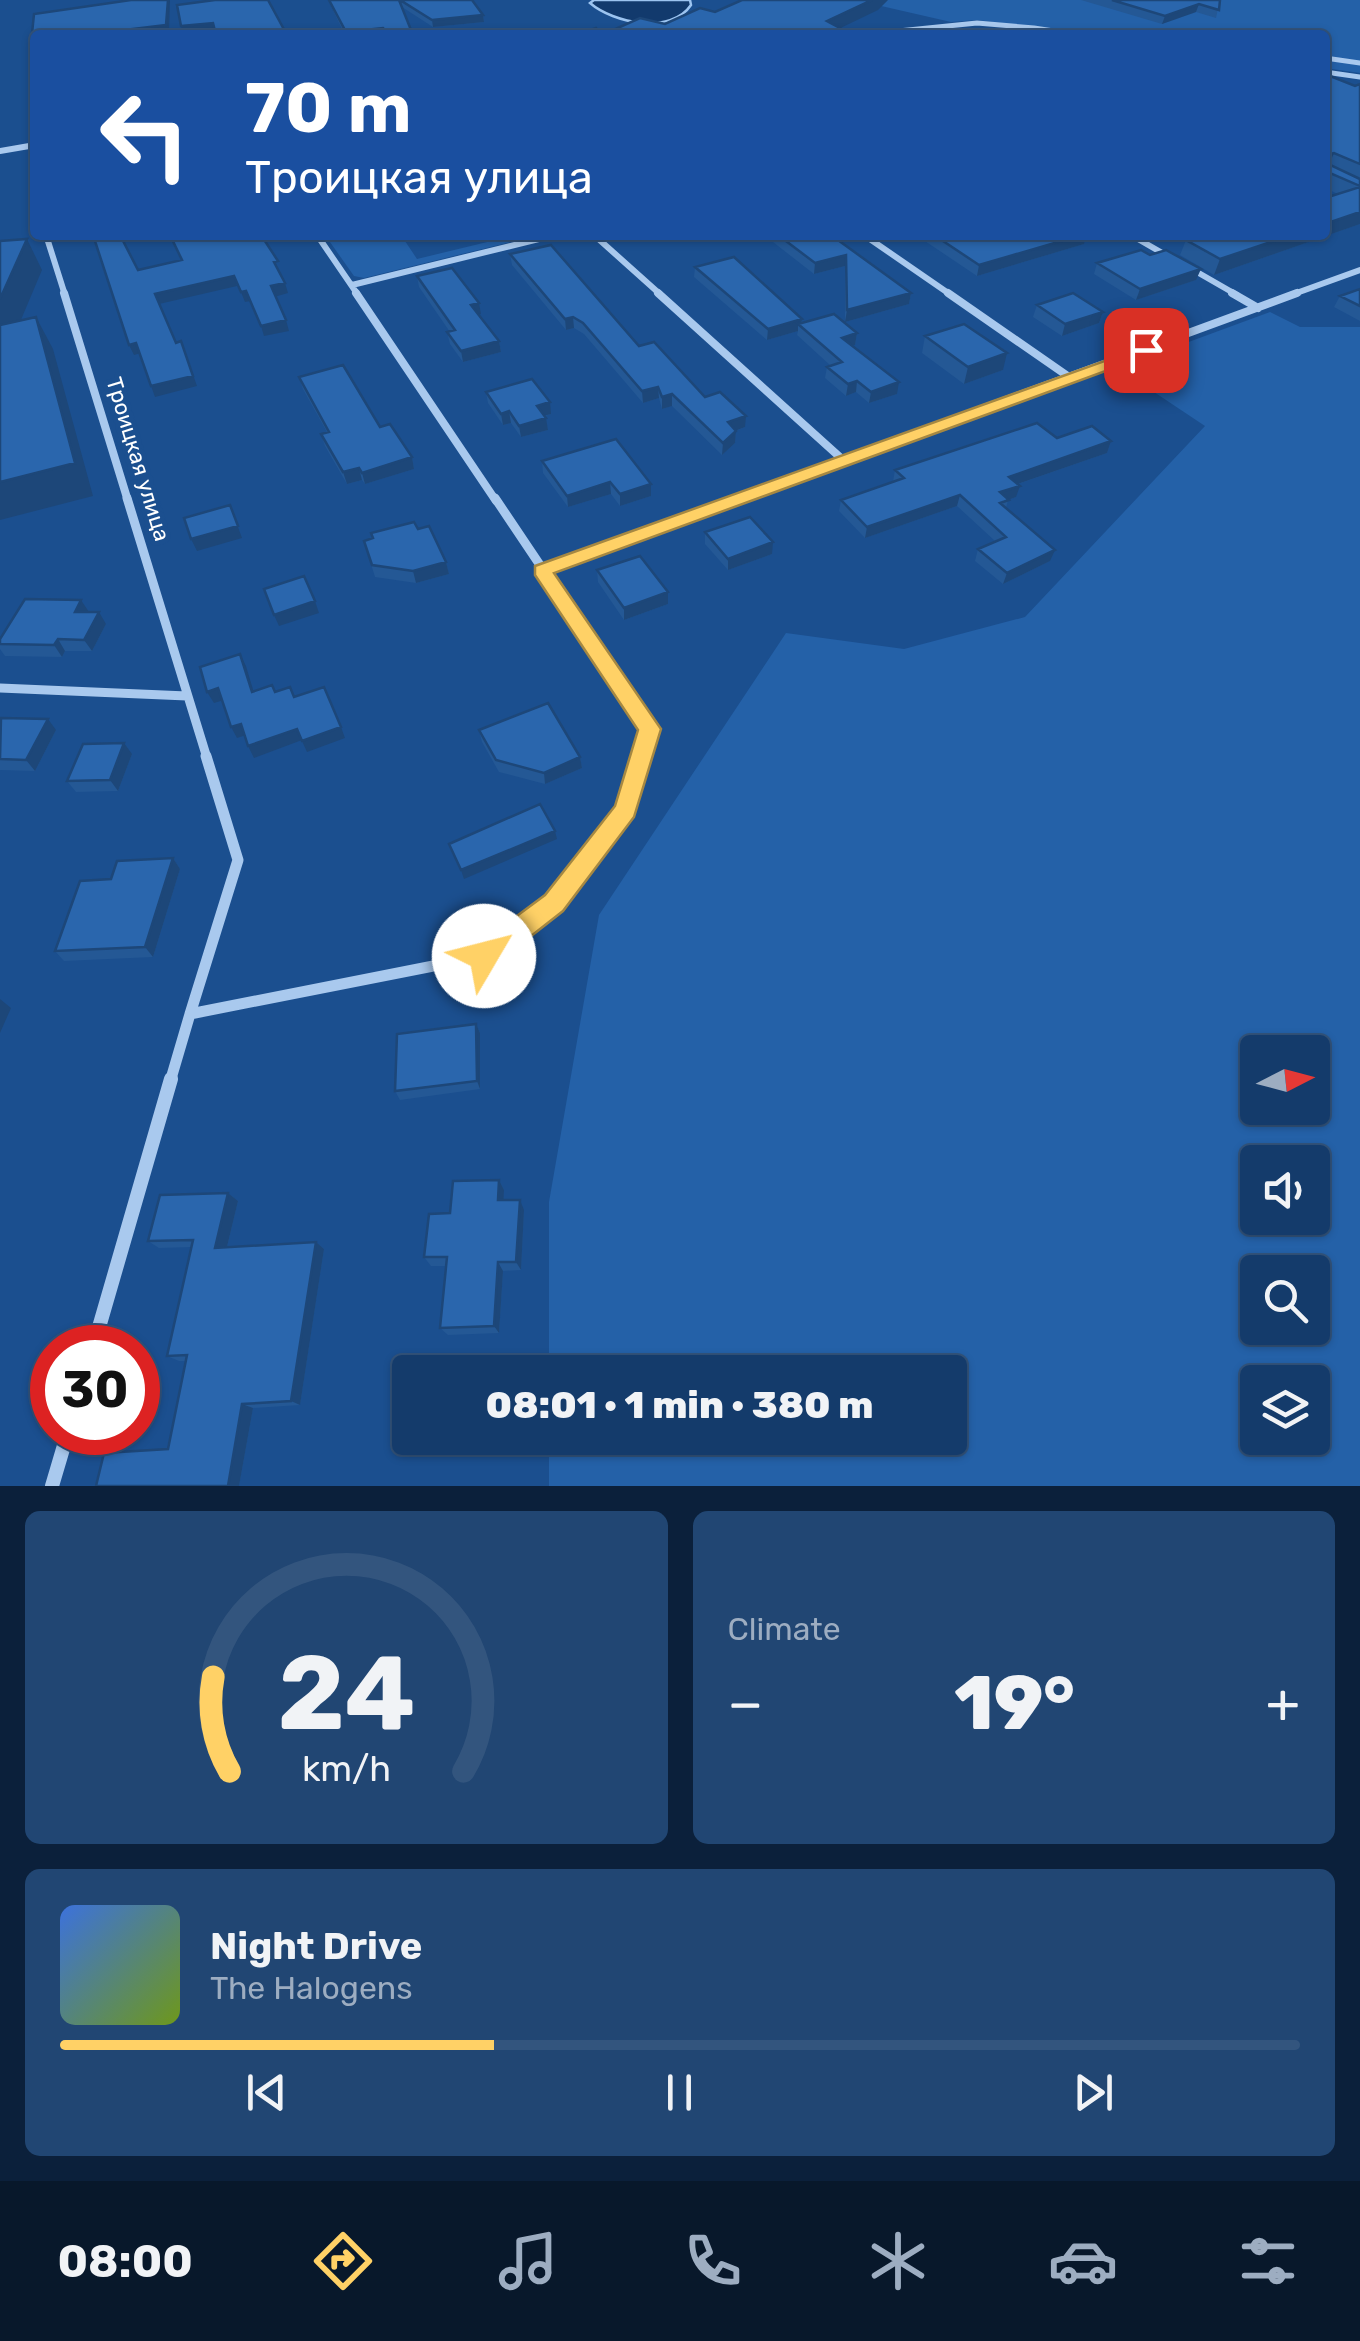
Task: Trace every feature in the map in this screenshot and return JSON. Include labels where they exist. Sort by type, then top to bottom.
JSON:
[{"type":"street","points":[[904,30],[977,22],[1023,30]]},
{"type":"street","points":[[1330,59],[1360,63]]},
{"type":"street","points":[[1330,73],[1360,77]]},
{"type":"street","points":[[0,152],[30,146]]},
{"type":"street","name":"Троицкая улица","points":[[48,240],[238,860],[99,1325]]},
{"type":"street","points":[[190,1014],[484,956],[554,903],[626,810],[650,729],[320,240]]},
{"type":"street","points":[[352,285],[535,240]]},
{"type":"street","points":[[600,240],[842,459]]},
{"type":"street","points":[[871,240],[1072,379]]},
{"type":"street","points":[[1141,240],[1258,308]]},
{"type":"street","points":[[542,570],[1072,379],[1360,270]]},
{"type":"street","points":[[0,688],[188,696]]},
{"type":"street","points":[[52,1486],[61,1455]]},
{"type":"shaded area","points":[[690,0],[691,5],[670,20],[642,23],[600,10],[590,3]]},
{"type":"shaded area","points":[[855,0],[1360,0],[1360,73],[1330,69],[1330,30],[1058,30],[977,20],[951,22]]},
{"type":"shaded area","points":[[329,240],[404,240],[417,259],[495,240],[519,240],[364,278],[354,276]]},
{"type":"shaded area","points":[[1270,312],[1300,327],[1360,327],[1360,1486],[549,1486],[549,1455],[967,1455],[967,1355],[549,1355],[549,1202],[599,915],[786,633],[904,649],[1025,617],[1205,426],[1118,368]]},
{"type":"building","points":[[131,0],[168,0],[166,25],[124,30],[32,30],[34,14]]},
{"type":"building","points":[[268,0],[284,30],[215,30],[213,23],[181,26],[177,5]]},
{"type":"building","points":[[329,0],[399,0],[411,30],[383,28],[345,30]]},
{"type":"building","points":[[400,0],[472,0],[483,15],[432,20]]},
{"type":"building","points":[[742,0],[872,0],[827,21],[844,30],[613,30],[640,18],[665,24],[700,8],[715,12]]},
{"type":"building","points":[[1112,0],[1220,0],[1219,10],[1199,4],[1165,16]]},
{"type":"building","points":[[1330,76],[1355,86],[1360,84],[1360,164],[1330,154]]},
{"type":"building","points":[[1330,165],[1360,179],[1360,186],[1330,173]]},
{"type":"building","points":[[1360,187],[1360,212],[1330,222],[1330,196]]},
{"type":"building","points":[[27,239],[0,299],[0,241]]},
{"type":"building","points":[[95,240],[123,240],[138,270],[182,260],[172,240],[264,240],[278,261],[274,262],[285,283],[271,286],[286,320],[261,326],[246,291],[241,292],[234,276],[155,294],[176,343],[181,341],[193,376],[151,386],[136,343],[129,345]]},
{"type":"building","points":[[785,240],[838,240],[911,293],[847,310],[846,255],[815,263]]},
{"type":"building","points":[[942,240],[1065,240],[979,265]]},
{"type":"building","points":[[1186,240],[1277,240],[1220,259]]},
{"type":"building","points":[[551,245],[639,346],[654,342],[705,397],[720,392],[746,416],[728,422],[736,431],[723,443],[672,394],[662,397],[658,387],[642,391],[583,323],[573,317],[565,319],[510,254]]},
{"type":"building","points":[[1141,250],[1150,255],[1166,250],[1201,269],[1140,289],[1097,263]]},
{"type":"building","points":[[734,257],[802,319],[768,329],[695,267]]},
{"type":"building","points":[[452,268],[479,303],[471,305],[499,341],[461,351],[447,332],[455,330],[417,276]]},
{"type":"building","points":[[1360,289],[1360,306],[1340,296]]},
{"type":"building","points":[[1073,293],[1103,312],[1065,324],[1037,305]]},
{"type":"building","points":[[834,314],[857,333],[842,338],[899,382],[871,392],[857,381],[848,384],[827,367],[842,362],[798,324]]},
{"type":"building","points":[[36,317],[75,463],[0,482],[0,325]]},
{"type":"building","points":[[964,324],[1007,353],[968,367],[925,336]]},
{"type":"building","points":[[343,365],[380,427],[390,424],[412,457],[362,473],[359,468],[343,472],[321,434],[329,432],[299,377]]},
{"type":"building","points":[[532,379],[550,402],[537,406],[546,418],[519,426],[509,411],[501,414],[486,392]]},
{"type":"building","points":[[1037,423],[1057,438],[1092,426],[1111,441],[1009,477],[1020,486],[1000,492],[1009,500],[1000,503],[1055,550],[1007,573],[978,549],[1006,537],[960,495],[867,527],[841,500],[904,478],[895,470]]},
{"type":"building","points":[[616,439],[651,484],[620,494],[610,482],[567,496],[542,461]]},
{"type":"building","points":[[230,505],[238,526],[191,539],[184,518]]},
{"type":"building","points":[[750,517],[773,542],[728,559],[705,532]]},
{"type":"building","points":[[414,522],[418,529],[429,526],[446,562],[413,571],[372,565],[364,541],[373,538],[371,533]]},
{"type":"building","points":[[640,556],[668,592],[624,608],[597,570]]},
{"type":"building","points":[[304,576],[315,601],[274,615],[264,589]]},
{"type":"building","points":[[25,599],[81,600],[75,612],[99,612],[84,640],[58,639],[54,645],[0,644]]},
{"type":"building","points":[[240,654],[252,692],[272,685],[275,692],[290,687],[294,697],[324,687],[341,727],[302,741],[297,729],[248,746],[241,724],[231,727],[218,688],[207,692],[200,667]]},
{"type":"building","points":[[548,703],[580,757],[544,773],[496,760],[479,730]]},
{"type":"building","points":[[1,718],[48,719],[26,760],[0,759]]},
{"type":"building","points":[[124,743],[110,780],[67,781],[83,744]]},
{"type":"building","points":[[540,804],[555,831],[461,870],[449,844]]},
{"type":"building","points":[[173,858],[145,947],[55,951],[80,881],[111,879],[117,861]]},
{"type":"building","points":[[476,1024],[477,1081],[395,1091],[397,1034]]},
{"type":"building","points":[[499,1180],[498,1200],[520,1200],[516,1262],[498,1262],[494,1326],[440,1328],[447,1257],[424,1257],[429,1214],[450,1213],[453,1181]]},
{"type":"building","points":[[228,1193],[215,1248],[316,1242],[291,1401],[242,1404],[228,1486],[96,1486],[104,1455],[160,1455],[160,1450],[168,1449],[187,1355],[167,1356],[193,1240],[148,1241],[160,1195]]},
{"type":"route","points":[[484,956],[554,903],[626,810],[650,729],[542,570],[1146,350]]}]
